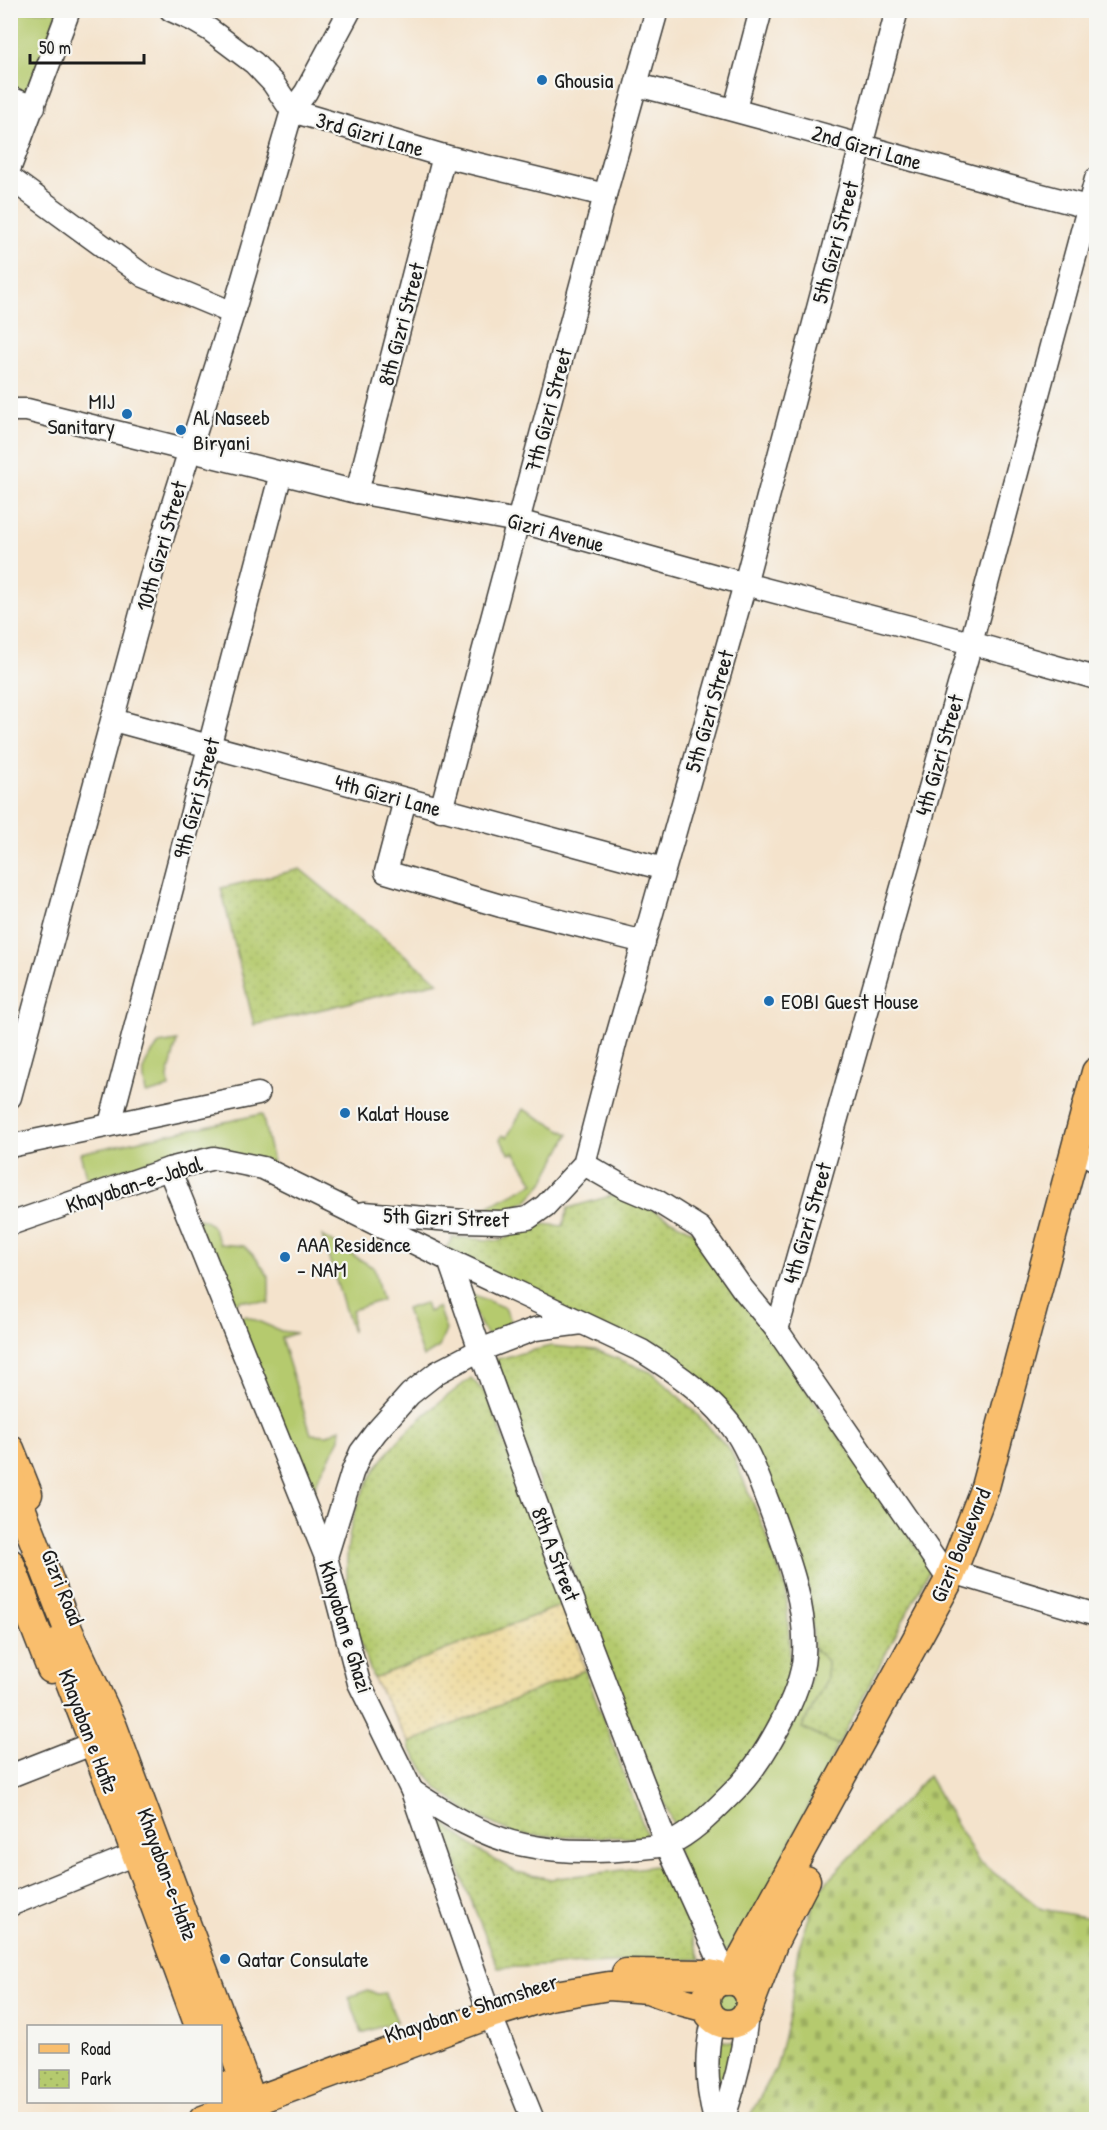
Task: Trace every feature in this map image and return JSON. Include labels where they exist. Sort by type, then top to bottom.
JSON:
[{"type":"main road","name":"Gizri Boulevard","points":[[729,1981],[957,1578],[985,1487],[1096,1072]]},
{"type":"main road","name":"Gizri Boulevard","points":[[749,2008],[773,1944],[1000,1492],[1095,1153]]},
{"type":"main road","name":"Gizri Road","points":[[10,1449],[82,1633],[97,1741],[121,1813]]},
{"type":"main road","points":[[10,1479],[61,1636]]},
{"type":"main road","points":[[10,1522],[61,1636]]},
{"type":"main road","name":"Gizri Road","points":[[10,1563],[70,1721],[97,1741]]},
{"type":"main road","name":"Khayaban-e-Hafiz","points":[[61,1636],[97,1741],[208,2025]]},
{"type":"main road","name":"Khayaban e Hafiz","points":[[121,1813],[199,2025]]},
{"type":"main road","name":"Khayaban e Shamsheer","points":[[203,2120],[238,2102],[488,2007],[534,1983],[583,1974],[709,1974],[729,1981]]},
{"type":"main road","points":[[729,1981],[746,1989],[749,2008],[743,2019],[730,2024],[710,2013],[707,1999],[710,1990],[717,1983],[729,1981]]},
{"type":"main road","name":"Khayaban e Shamsheer","points":[[488,2007],[609,1986],[648,1989],[710,2013]]},
{"type":"main road","name":"Khayaban-e-Hafiz","points":[[222,2061],[238,2102]]},
{"type":"street","points":[[10,167],[69,10]]},
{"type":"street","name":"3rd Gizri Lane","points":[[171,10],[195,15],[254,63],[273,83],[292,111],[444,156],[605,195]]},
{"type":"street","name":"10th Gizri Street","points":[[10,1097],[156,558],[233,313],[292,111],[306,92],[350,10]]},
{"type":"street","name":"7th Gizri Street","points":[[441,810],[605,195],[657,10]]},
{"type":"street","points":[[735,109],[761,10]]},
{"type":"street","name":"5th Gizri Street","points":[[351,1212],[463,1221],[501,1222],[528,1218],[545,1206],[584,1164],[745,585],[897,10]]},
{"type":"street","name":"2nd Gizri Lane","points":[[637,85],[735,109],[861,146],[1093,208]]},
{"type":"street","points":[[10,98],[34,107]]},
{"type":"street","name":"8th Gizri Street","points":[[357,492],[444,156]]},
{"type":"street","points":[[10,178],[144,276],[233,313]]},
{"type":"street","name":"4th Gizri Street","points":[[777,1330],[1093,208],[1096,179]]},
{"type":"street","name":"Gizri Avenue","points":[[10,410],[27,410],[357,492],[518,521],[745,585],[971,643],[1096,678]]},
{"type":"street","name":"9th Gizri Street","points":[[110,1124],[281,473]]},
{"type":"street","name":"4th Gizri Lane","points":[[113,720],[664,870]]},
{"type":"street","points":[[405,800],[386,872],[501,906],[644,942]]},
{"type":"street","points":[[10,1146],[258,1094]]},
{"type":"street","name":"Khayaban-e-Jabal","points":[[10,1224],[169,1169],[214,1158],[263,1168],[449,1260],[642,1351],[696,1389],[737,1435],[758,1477],[788,1557],[804,1623],[804,1657],[797,1685],[779,1728],[743,1782],[714,1811],[679,1840],[667,1845],[589,1851],[524,1845],[491,1835],[448,1814],[412,1791]]},
{"type":"street","points":[[584,1164],[624,1187],[657,1201],[700,1228],[957,1578],[1096,1615]]},
{"type":"street","name":"Khayaban e Ghazi","points":[[169,1169],[326,1557],[359,1683],[412,1791],[488,2007],[533,2120]]},
{"type":"street","name":"8th A Street","points":[[449,1260],[480,1350],[667,1845],[729,1981]]},
{"type":"street","points":[[326,1557],[352,1473],[362,1452],[376,1432],[410,1394],[438,1372],[480,1350],[535,1329],[583,1323]]},
{"type":"street","points":[[10,1776],[97,1741]]},
{"type":"street","points":[[10,1905],[135,1854]]},
{"type":"street","points":[[723,2120],[734,2089],[749,2008]]},
{"type":"street","points":[[710,2013],[707,2041],[709,2097],[715,2120]]},
{"type":"green space","points":[[10,11],[58,11],[26,100],[11,93]]},
{"type":"green space","points":[[300,869],[438,982],[254,1025],[221,888]]},
{"type":"green space","points":[[177,1041],[168,1077],[169,1088],[146,1094],[144,1067],[146,1063],[159,1044]]},
{"type":"green space","points":[[523,1109],[569,1134],[543,1183],[527,1201],[492,1218],[487,1207],[534,1183],[514,1152],[510,1154],[500,1140],[502,1135],[507,1137]]},
{"type":"green space","points":[[262,1114],[275,1171],[209,1157],[156,1159],[87,1180],[80,1153]]},
{"type":"green space","points":[[621,1193],[696,1233],[931,1567],[838,1745],[802,1728],[827,1679],[827,1661],[814,1648],[809,1590],[797,1555],[706,1387],[446,1248],[453,1237],[500,1241],[532,1223],[563,1226],[568,1208]]},
{"type":"green space","points":[[194,1218],[209,1223],[220,1244],[244,1246],[257,1259],[269,1277],[269,1303],[242,1300],[230,1305]]},
{"type":"green space","points":[[322,1236],[374,1268],[382,1300],[352,1310],[352,1332]]},
{"type":"green space","points":[[460,1289],[505,1308],[511,1321],[511,1328],[493,1346]]},
{"type":"green space","points":[[425,1303],[428,1312],[438,1307],[446,1330],[439,1347],[423,1357],[406,1309]]},
{"type":"green space","points":[[246,1316],[281,1331],[296,1333],[281,1338],[311,1434],[328,1435],[341,1428],[340,1439],[316,1482],[313,1502],[233,1318]]},
{"type":"green space","points":[[551,1346],[596,1350],[653,1373],[694,1411],[731,1451],[765,1531],[786,1589],[790,1656],[788,1687],[745,1768],[699,1815],[674,1826],[625,1712],[493,1360]]},
{"type":"green space","points":[[471,1378],[486,1394],[567,1603],[373,1678],[348,1600],[348,1541],[355,1511],[367,1484],[382,1460],[401,1438],[422,1417]]},
{"type":"green space","points":[[814,1648],[827,1661],[827,1679],[802,1728],[838,1745],[742,1943],[720,1953],[676,1849],[751,1785],[786,1740],[809,1685]]},
{"type":"green space","points":[[585,1670],[648,1838],[517,1835],[467,1812],[436,1787],[410,1749],[409,1743]]},
{"type":"green space","points":[[928,1776],[978,1861],[1042,1909],[1096,1919],[1096,2119],[748,2119],[776,2068],[790,2013],[798,1950],[818,1891]]},
{"type":"green space","points":[[439,1819],[479,1851],[516,1872],[551,1879],[655,1866],[665,1869],[671,1878],[700,1959],[498,1968]]},
{"type":"green space","points":[[368,1990],[377,1994],[385,1993],[397,2021],[362,2033],[349,1997]]},
{"type":"green space","points":[[728,1991],[737,1995],[741,2004],[737,2013],[728,2017],[719,2013],[715,2004],[719,1995]]},
{"type":"green space","points":[[711,2039],[739,2043],[718,2104]]},
{"type":"sand","points":[[567,1603],[585,1670],[409,1743],[373,1678]]},
{"type":"place","name":"Ghousia","points":[[542,80]]},
{"type":"place","name":"MIJ Sanitary","points":[[127,414]]},
{"type":"place","name":"Al Naseeb Biryani","points":[[181,430]]},
{"type":"place","name":"EOBI Guest House","points":[[769,1001]]},
{"type":"place","name":"Kalat House","points":[[345,1113]]},
{"type":"place","name":"AAA Residence - NAM","points":[[285,1257]]},
{"type":"place","name":"Qatar Consulate","points":[[225,1959]]}]
